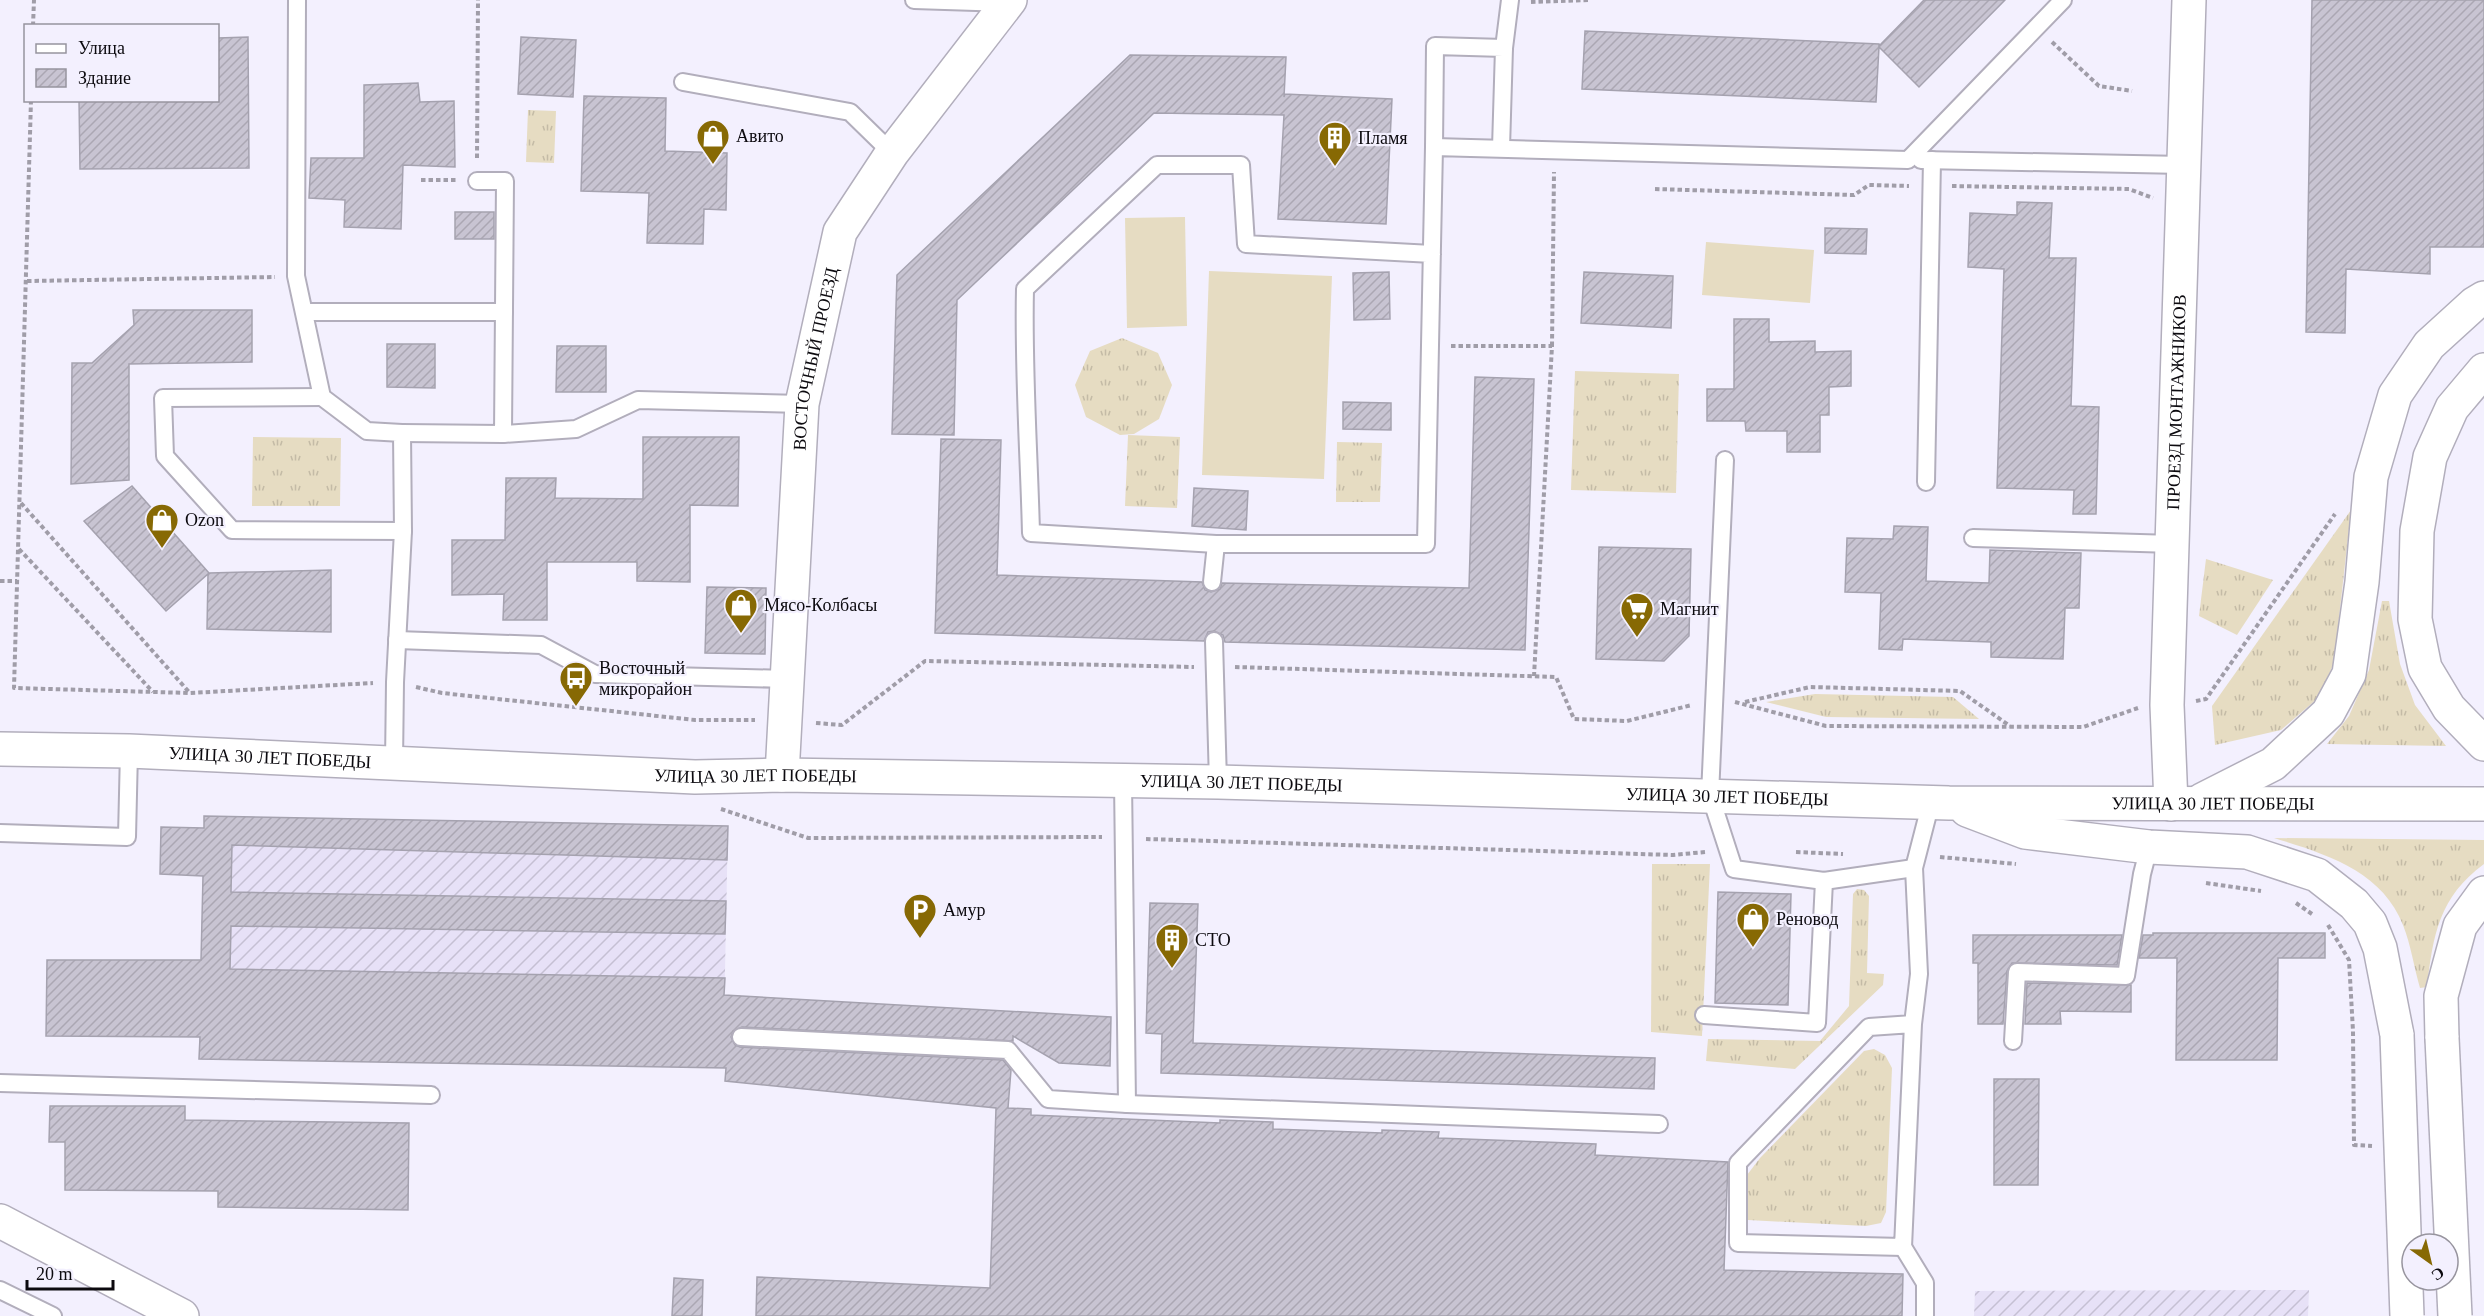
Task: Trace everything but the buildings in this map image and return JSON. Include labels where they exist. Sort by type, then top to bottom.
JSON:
[{"type":"street","name":"ПРОЕЗД МОНТАЖНИКОВ","points":[[2184,803],[2167,705],[2189,0]]},
{"type":"street","name":"ВОСТОЧНЫЙ ПРОЕЗД","points":[[782,775],[802,404],[840,232],[892,153],[1008,1]]},
{"type":"street","points":[[2184,803],[2273,764],[2328,713],[2349,674],[2362,582],[2371,477],[2395,395],[2429,345],[2474,304],[2484,298]]},
{"type":"street","points":[[2484,370],[2452,408],[2430,457],[2417,531],[2415,619],[2424,668],[2449,708],[2484,744]]},
{"type":"street","name":"УЛИЦА 30 ЛЕТ ПОБЕДЫ","points":[[0,749],[129,751],[683,777],[782,775],[1218,782],[1940,802],[2484,804]]},
{"type":"street","points":[[1940,802],[2025,832],[2149,847],[2247,852],[2317,874],[2354,904],[2370,922],[2380,948],[2397,1035],[2407,1316]]},
{"type":"street","points":[[2455,1316],[2442,996],[2460,926],[2484,893]]},
{"type":"street","points":[[0,1221],[150,1308],[182,1316]]},
{"type":"lane","points":[[297,0],[296,276],[322,397]]},
{"type":"lane","points":[[914,0],[1008,1]]},
{"type":"lane","points":[[1908,160],[2064,0]]},
{"type":"lane","points":[[1501,148],[1504,48],[1510,1]]},
{"type":"lane","points":[[1432,254],[1246,244],[1241,165],[1157,165],[1025,289],[1024,347],[1029,410],[1031,533],[1216,544],[1426,544],[1432,254],[1434,147],[1435,46],[1504,48]]},
{"type":"lane","points":[[683,82],[850,112],[892,153]]},
{"type":"lane","points":[[1434,147],[2184,165]]},
{"type":"lane","points":[[1926,482],[1932,160]]},
{"type":"lane","points":[[477,181],[504,181],[503,434]]},
{"type":"lane","points":[[305,312],[504,312]]},
{"type":"lane","points":[[404,531],[232,530],[165,456],[163,398],[322,397],[367,431],[503,434],[576,429],[638,400],[802,404]]},
{"type":"lane","points":[[394,763],[395,682],[404,531],[402,433]]},
{"type":"lane","points":[[1725,460],[1710,795],[1734,869],[1824,881],[1916,862]]},
{"type":"lane","points":[[1973,538],[2173,544]]},
{"type":"lane","points":[[1212,582],[1216,544]]},
{"type":"lane","points":[[397,640],[541,645],[595,674],[786,679]]},
{"type":"lane","points":[[1214,641],[1218,782]]},
{"type":"lane","points":[[0,833],[128,837],[129,751]]},
{"type":"lane","points":[[1123,782],[1126,1104]]},
{"type":"lane","points":[[1925,1316],[1925,1283],[1903,1247],[1913,1024],[1919,974],[1916,862],[1940,802]]},
{"type":"lane","points":[[2013,1041],[2017,972],[2126,976],[2142,874],[2149,847]]},
{"type":"lane","points":[[1704,1015],[1817,1023],[1824,881]]},
{"type":"lane","points":[[1903,1247],[1738,1243],[1738,1163],[1869,1027],[1913,1024]]},
{"type":"lane","points":[[741,1037],[1008,1050],[1047,1100],[1659,1124]]},
{"type":"lane","points":[[0,1083],[431,1095]]},
{"type":"lane","points":[[0,1290],[53,1316]]},
{"type":"path","points":[[33,24],[34,0]]},
{"type":"path","points":[[421,180],[477,181],[478,0]]},
{"type":"path","points":[[1510,1],[1590,0]]},
{"type":"path","points":[[2037,28],[2098,86],[2132,91]]},
{"type":"path","points":[[31,102],[14,688],[190,693],[395,682],[442,693],[695,720],[784,720],[842,725],[925,661],[1556,677],[1574,719],[1627,721],[1715,700],[1744,702],[1826,726],[2083,726],[2145,706],[2206,699],[2338,511]]},
{"type":"path","points":[[1534,676],[1552,346],[1554,149]]},
{"type":"path","points":[[27,281],[296,276]]},
{"type":"path","points":[[1430,347],[1552,346]]},
{"type":"path","points":[[21,502],[190,693]]},
{"type":"path","points":[[19,549],[153,692]]},
{"type":"path","points":[[0,581],[17,581]]},
{"type":"path","points":[[1744,702],[1810,687],[1960,691],[2010,727]]},
{"type":"path","points":[[714,807],[808,837],[1124,838],[1673,855],[1727,850]]},
{"type":"path","points":[[1791,852],[1848,854]]},
{"type":"path","points":[[1916,862],[2024,864]]},
{"type":"path","points":[[2200,882],[2268,894]]},
{"type":"path","points":[[2288,900],[2298,903],[2327,924],[2349,960],[2353,1031],[2354,1145],[2378,1146]]},
{"type":"shaded area","points":[[204,816],[728,826],[723,1068],[199,1059]]},
{"type":"shaded area","points":[[2309,1290],[2308,1316],[1974,1316],[1975,1291]]},
{"type":"green space","points":[[528,110],[556,111],[554,163],[526,162]]},
{"type":"green space","points":[[1185,217],[1187,326],[1127,328],[1125,218]]},
{"type":"green space","points":[[1706,242],[1814,250],[1810,303],[1702,295]]},
{"type":"green space","points":[[1209,271],[1332,276],[1324,479],[1202,475]]},
{"type":"green space","points":[[1122,338],[1158,353],[1172,385],[1159,419],[1134,434],[1120,435],[1086,417],[1075,385],[1090,351]]},
{"type":"green space","points":[[1575,371],[1679,374],[1676,493],[1571,490]]},
{"type":"green space","points":[[1128,435],[1180,437],[1177,508],[1125,506]]},
{"type":"green space","points":[[253,437],[341,438],[340,506],[252,506]]},
{"type":"green space","points":[[1337,442],[1382,443],[1380,502],[1336,502]]},
{"type":"green space","points":[[2351,510],[2334,663],[2318,698],[2281,730],[2215,745],[2212,706]]},
{"type":"green space","points":[[2206,559],[2273,580],[2237,635],[2199,616]]},
{"type":"green space","points":[[2382,601],[2389,601],[2400,664],[2415,705],[2446,746],[2327,744],[2349,716],[2369,670]]},
{"type":"green space","points":[[1815,694],[1953,697],[1979,719],[1826,717],[1766,702]]},
{"type":"green space","points":[[2274,838],[2484,840],[2484,864],[2457,890],[2441,918],[2432,950],[2427,987],[2420,988],[2403,925],[2394,906],[2381,891],[2367,878],[2332,858]]},
{"type":"green space","points":[[1652,864],[1710,864],[1702,1036],[1651,1032]]},
{"type":"green space","points":[[1857,889],[1864,890],[1869,896],[1867,973],[1884,974],[1883,985],[1795,1069],[1706,1061],[1708,1039],[1820,1041],[1849,1006],[1853,894]]},
{"type":"green space","points":[[1874,1049],[1885,1055],[1892,1068],[1886,1212],[1881,1223],[1866,1226],[1748,1220],[1747,1175],[1760,1158],[1864,1051]]},
{"type":"place","name":"Авито","points":[[713,165]]},
{"type":"place","name":"Пламя","points":[[1335,167]]},
{"type":"place","name":"Ozon","points":[[162,549]]},
{"type":"place","name":"Мясо-Колбасы","points":[[741,634]]},
{"type":"place","name":"Магнит","points":[[1637,638]]},
{"type":"place","name":"Восточный микрорайон","points":[[576,707]]},
{"type":"place","name":"Амур","points":[[920,939]]},
{"type":"place","name":"Реновод","points":[[1753,948]]},
{"type":"place","name":"СТО","points":[[1172,969]]}]
